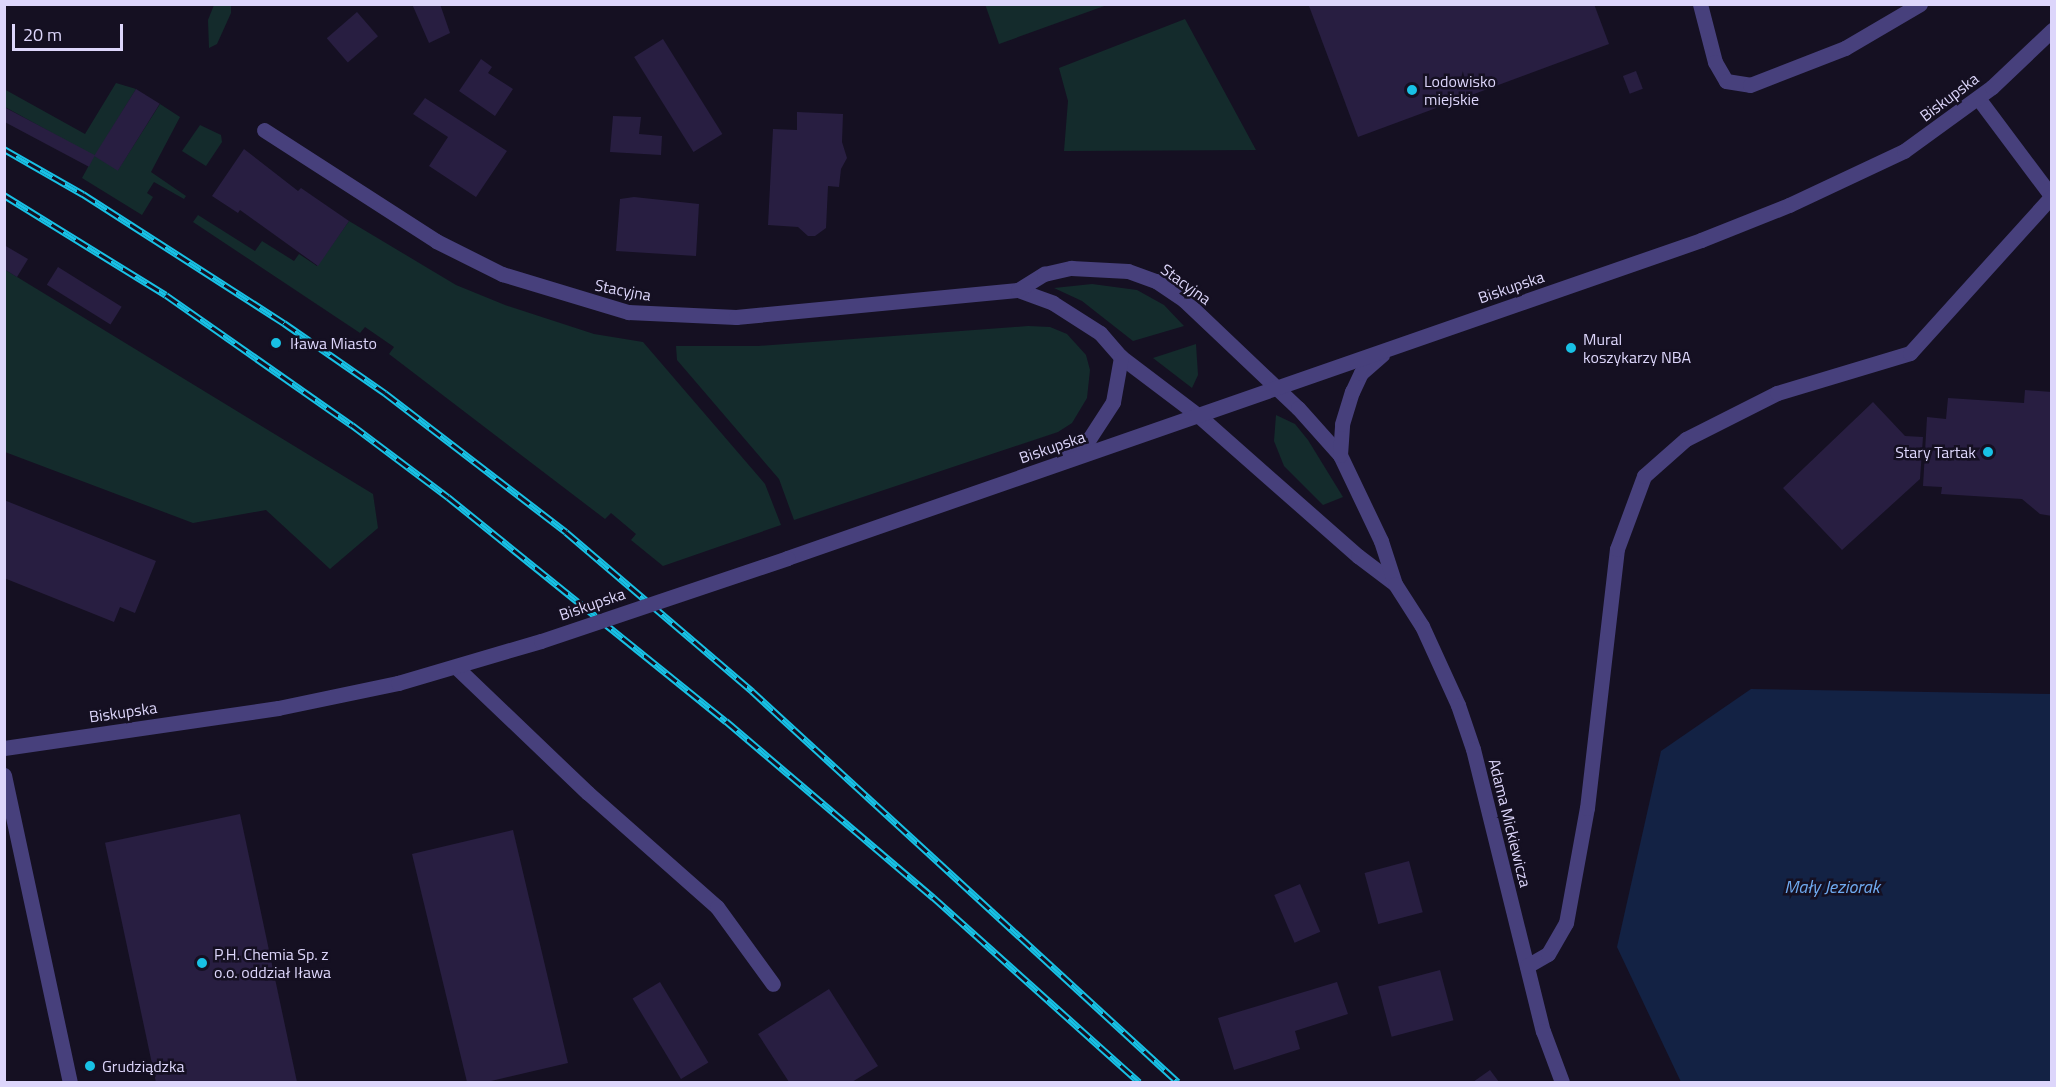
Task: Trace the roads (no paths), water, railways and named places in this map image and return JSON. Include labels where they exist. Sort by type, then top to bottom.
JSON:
[{"type":"street","points":[[1700,4],[1715,62],[1726,81],[1750,85],[1845,48],[1920,4]]},
{"type":"street","name":"Biskupska","points":[[4,748],[278,708],[456,667],[541,641],[787,558],[1199,416],[1790,206],[1904,152],[1978,98],[2052,30]]},
{"type":"street","points":[[1527,966],[1548,954],[1566,923],[1587,808],[1617,549],[1644,476],[1686,439],[1777,393],[1910,353],[2051,197],[1978,98]]},
{"type":"street","name":"Stacyjna","points":[[264,130],[436,241],[502,274],[628,312],[736,317],[1018,290],[1044,274],[1071,268],[1104,267],[1147,278],[1184,300],[1276,388]]},
{"type":"street","name":"Stacyjna","points":[[1018,290],[1077,315],[1100,333],[1121,357],[1199,416]]},
{"type":"street","points":[[1340,455],[1342,424],[1352,392],[1361,373],[1388,349]]},
{"type":"street","points":[[1058,465],[1102,421],[1113,402],[1121,357]]},
{"type":"street","name":"Adama Mickiewicza","points":[[1276,388],[1321,430],[1340,455],[1381,542],[1395,584],[1442,667],[1473,748],[1543,1031],[1562,1083]]},
{"type":"street","name":"Adama Mickiewicza","points":[[1199,416],[1358,556],[1395,584]]},
{"type":"street","points":[[456,667],[588,793],[717,907],[773,984]]},
{"type":"street","points":[[4,775],[70,1083]]},
{"type":"water","name":"Mały Jeziorak","points":[[1751,689],[2051,694],[2051,1082],[1681,1082],[1617,947],[1661,751]]},
{"type":"railway","points":[[4,149],[83,194],[284,323],[385,393],[566,532],[752,691],[1178,1082]]},
{"type":"railway","points":[[4,195],[166,295],[352,425],[448,497],[726,721],[933,897],[1139,1082]]},
{"type":"place","name":"Lodowisko miejskie","points":[[1412,90]]},
{"type":"place","name":"Iława Miasto","points":[[276,343]]},
{"type":"place","name":"Mural koszykarzy NBA","points":[[1571,348]]},
{"type":"place","name":"Stary Tartak","points":[[1988,452]]},
{"type":"place","name":"P.H. Chemia Sp. z o.o. oddział Iława","points":[[202,963]]},
{"type":"place","name":"Grudziądzka","points":[[90,1066]]}]
